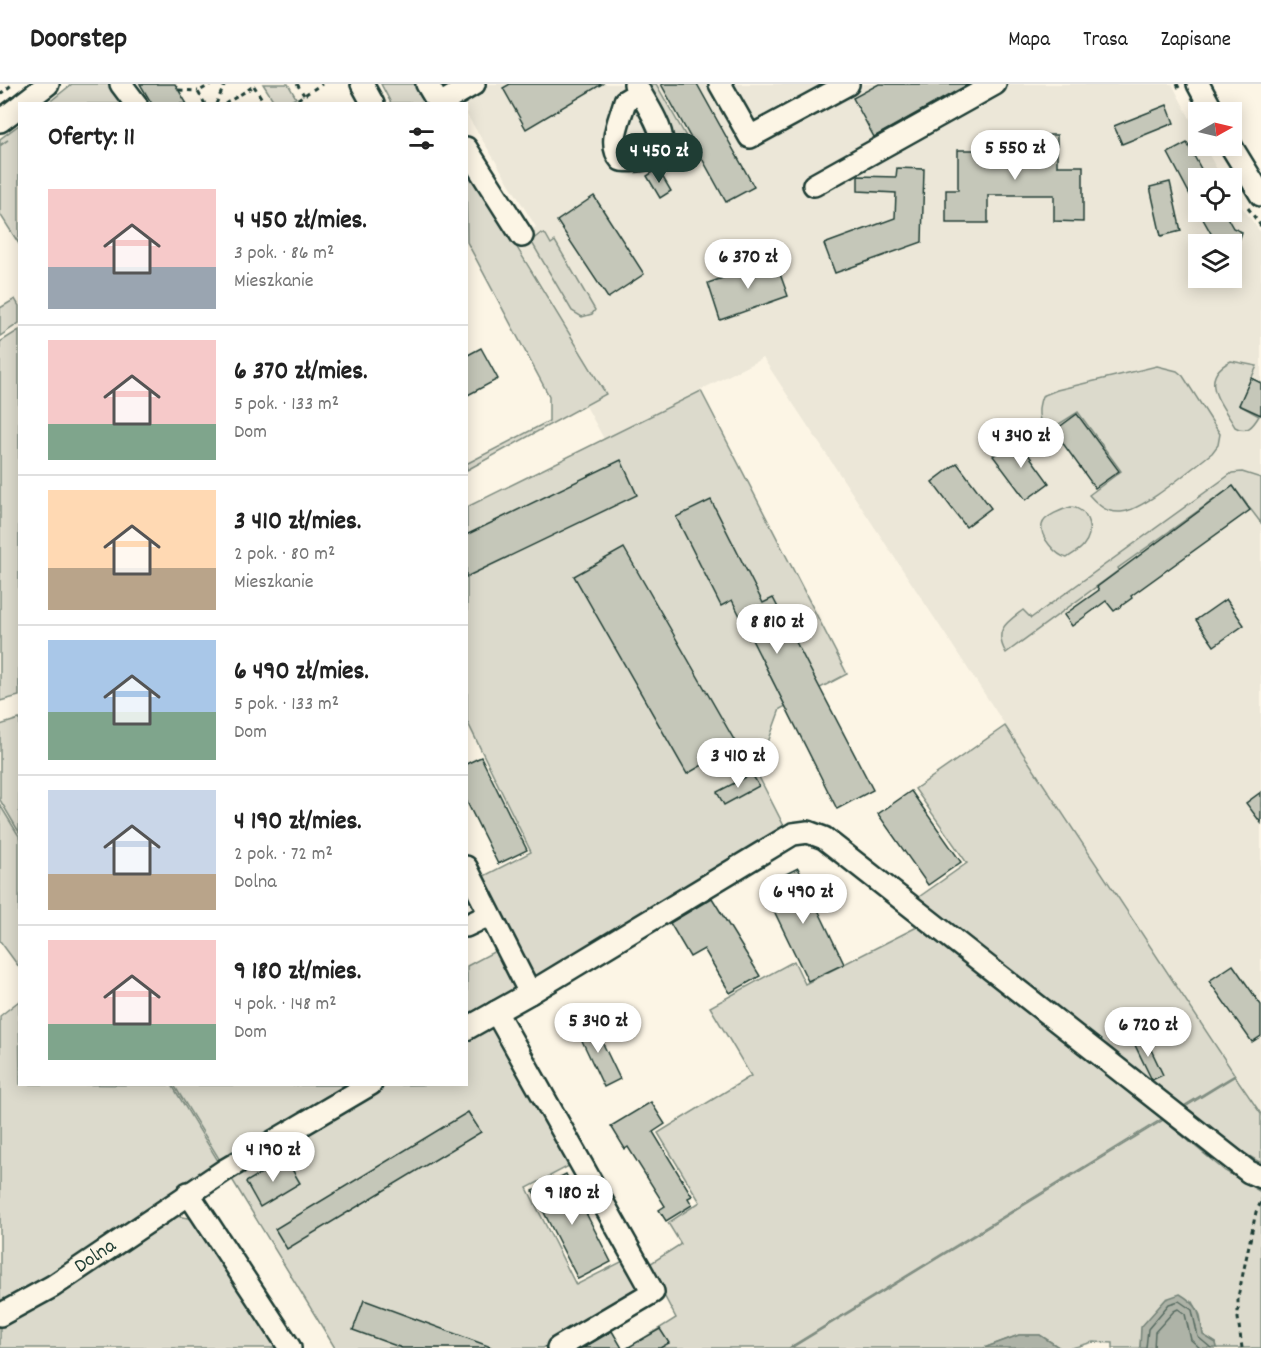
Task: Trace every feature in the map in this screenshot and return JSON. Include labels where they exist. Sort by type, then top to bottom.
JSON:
[{"type":"street","points":[[25,102],[48,84]]},
{"type":"street","points":[[121,84],[134,102]]},
{"type":"street","points":[[362,84],[372,102]]},
{"type":"street","points":[[426,84],[438,102]]},
{"type":"street","points":[[442,102],[474,84]]},
{"type":"street","points":[[720,84],[750,137],[848,84]]},
{"type":"street","points":[[814,185],[995,84]]},
{"type":"street","points":[[1198,84],[1208,102]]},
{"type":"street","points":[[0,121],[18,107]]},
{"type":"street","points":[[468,151],[522,236]]},
{"type":"street","points":[[1237,156],[1261,195]]},
{"type":"street","points":[[468,1028],[530,993],[793,834],[808,832],[824,838],[1192,1128],[1249,1172],[1261,1177]]},
{"type":"street","points":[[468,871],[530,993]]},
{"type":"street","points":[[468,925],[489,915]]},
{"type":"street","points":[[496,1012],[653,1292],[558,1348]]},
{"type":"street","name":"Dolna","points":[[0,1315],[53,1286],[188,1193],[368,1086]]},
{"type":"street","points":[[188,1193],[290,1348]]},
{"type":"path","points":[[0,94],[13,84]]},
{"type":"path","points":[[179,90],[200,91],[211,84]]},
{"type":"path","points":[[217,102],[225,84]]},
{"type":"path","points":[[297,84],[304,95]]},
{"type":"path","points":[[293,102],[322,84]]},
{"type":"path","points":[[228,102],[254,85],[264,102]]},
{"type":"path","points":[[200,91],[198,92],[204,102]]},
{"type":"path","points":[[1242,1348],[1238,1297],[1256,1212],[1261,1202]]},
{"type":"shaded area","points":[[72,84],[111,84],[126,102],[50,102]]},
{"type":"shaded area","points":[[263,84],[288,84],[296,98],[289,102],[274,102]]},
{"type":"shaded area","points":[[381,84],[419,84],[430,102],[390,102]]},
{"type":"shaded area","points":[[458,84],[1172,84],[1188,115],[1188,156],[1210,156],[1216,168],[1188,168],[1188,222],[1242,222],[1242,207],[1261,233],[1261,1113],[763,358],[604,439],[586,406],[607,394],[514,240],[536,227],[468,117],[468,102],[459,102]]},
{"type":"shaded area","points":[[644,84],[656,84],[696,154],[687,161]]},
{"type":"shaded area","points":[[18,126],[18,242],[0,214],[0,146],[8,140],[0,145],[0,139]]},
{"type":"shaded area","points":[[468,176],[476,180],[606,394],[468,469],[468,463],[549,421],[549,396],[468,244]]},
{"type":"shaded area","points":[[541,233],[546,235],[551,244],[555,241],[595,310],[592,314],[582,317],[572,311],[531,241]]},
{"type":"shaded area","points":[[15,299],[18,304],[18,324],[0,336],[0,308]]},
{"type":"shaded area","points":[[18,331],[18,696],[0,701],[0,342]]},
{"type":"shaded area","points":[[1231,361],[1257,366],[1239,405],[1259,416],[1252,426],[1243,430],[1235,427],[1215,391],[1215,375]]},
{"type":"shaded area","points":[[1157,366],[1177,371],[1183,376],[1220,434],[1218,445],[1212,453],[1154,497],[1130,510],[1121,512],[1107,510],[1089,495],[1121,471],[1078,412],[1045,433],[1039,414],[1042,396],[1057,390]]},
{"type":"shaded area","points":[[701,391],[847,674],[780,709],[757,773],[786,830],[536,979],[482,877],[531,852],[468,723],[468,507]]},
{"type":"shaded area","points":[[1242,472],[1261,478],[1261,523],[1233,486],[1118,568],[1119,570],[1006,653],[1002,645],[1001,633],[1007,623],[1023,610],[1031,618],[1232,473]]},
{"type":"shaded area","points":[[1071,507],[1082,512],[1086,517],[1089,534],[1083,546],[1067,558],[1058,554],[1046,540],[1042,525],[1050,516]]},
{"type":"shaded area","points":[[18,720],[18,830],[0,800],[0,725]]},
{"type":"shaded area","points":[[1005,726],[1235,1075],[1179,1109],[916,899],[967,863],[915,789]]},
{"type":"shaded area","points":[[0,805],[18,834],[18,966],[0,941]]},
{"type":"shaded area","points":[[919,926],[1162,1119],[789,1348],[628,1348],[676,1318],[648,1265],[681,1244],[668,1223],[700,1202],[658,1133],[751,1076],[710,1007],[794,961],[805,984]]},
{"type":"shaded area","points":[[499,949],[518,989],[468,1018],[468,965]]},
{"type":"shaded area","points":[[18,1002],[18,1086],[173,1086],[220,1164],[54,1275],[0,1306],[0,1016]]},
{"type":"shaded area","points":[[491,1024],[569,1166],[527,1188],[576,1285],[627,1259],[643,1290],[543,1348],[335,1348],[230,1176],[385,1086],[468,1086],[468,1037]]},
{"type":"shaded area","points":[[1235,1076],[1261,1114],[1261,1163],[1227,1143],[1180,1110]]},
{"type":"shaded area","points":[[175,1086],[352,1086],[221,1162]]},
{"type":"shaded area","points":[[1163,1120],[1225,1171],[1261,1192],[1261,1348],[1217,1348],[1216,1343],[1203,1335],[1200,1315],[1193,1302],[1142,1327],[1140,1348],[1113,1348],[1113,1343],[1093,1342],[1072,1348],[1060,1348],[1040,1335],[1019,1335],[984,1348],[791,1348]]},
{"type":"shaded area","points":[[175,1216],[189,1218],[205,1230],[281,1348],[0,1348],[0,1325]]},
{"type":"water","points":[[1180,1294],[1195,1306],[1203,1335],[1216,1343],[1217,1348],[1140,1348],[1141,1327],[1166,1299]]},
{"type":"water","points":[[1019,1335],[1040,1335],[1060,1348],[984,1348]]},
{"type":"building","points":[[140,84],[175,84],[186,102],[151,102]]},
{"type":"building","points":[[510,84],[602,84],[526,129],[503,88]]},
{"type":"building","points":[[661,84],[697,84],[754,187],[726,202]]},
{"type":"building","points":[[879,84],[969,84],[874,137],[853,98]]},
{"type":"building","points":[[1167,105],[1174,123],[1122,144],[1114,126]]},
{"type":"building","points":[[1029,135],[1057,135],[1057,166],[1083,166],[1083,222],[1054,221],[1054,195],[988,195],[988,223],[946,223],[946,190],[958,190],[958,150],[1029,150]]},
{"type":"building","points":[[1187,143],[1188,156],[1194,156],[1201,168],[1188,168],[1188,191],[1168,153]]},
{"type":"building","points":[[897,168],[924,169],[922,242],[835,273],[824,244],[895,218],[896,193],[858,191],[858,176],[896,177]]},
{"type":"building","points":[[658,169],[671,191],[660,198],[647,176]]},
{"type":"building","points":[[1170,182],[1181,231],[1161,236],[1150,187]]},
{"type":"building","points":[[594,196],[644,274],[608,298],[557,221]]},
{"type":"building","points":[[1205,222],[1230,222],[1233,228],[1242,232],[1241,234],[1211,234]]},
{"type":"building","points":[[775,260],[788,296],[720,320],[708,283]]},
{"type":"building","points":[[481,348],[498,379],[468,395],[468,355]]},
{"type":"building","points":[[1251,378],[1261,383],[1261,415],[1239,405]]},
{"type":"building","points":[[1077,414],[1119,471],[1095,488],[1054,431]]},
{"type":"building","points":[[1017,439],[1049,483],[1026,500],[993,456]]},
{"type":"building","points":[[621,460],[637,495],[468,576],[468,534]]},
{"type":"building","points":[[957,463],[991,508],[966,527],[932,482]]},
{"type":"building","points":[[1233,486],[1250,510],[1131,596],[1132,598],[1114,611],[1106,601],[1072,626],[1064,615],[1099,590],[1097,587]]},
{"type":"building","points":[[711,500],[763,603],[773,598],[873,790],[837,809],[732,600],[721,606],[676,517]]},
{"type":"building","points":[[624,548],[737,745],[687,774],[574,576]]},
{"type":"building","points":[[1226,599],[1244,625],[1214,646],[1196,620]]},
{"type":"building","points":[[481,757],[527,850],[498,864],[468,804],[468,763]]},
{"type":"building","points":[[752,774],[759,786],[724,805],[717,792]]},
{"type":"building","points":[[911,791],[961,862],[928,885],[878,814]]},
{"type":"building","points":[[1261,792],[1261,823],[1246,803]]},
{"type":"building","points":[[798,868],[844,964],[808,981],[762,886]]},
{"type":"building","points":[[712,898],[760,976],[730,993],[704,949],[690,957],[670,923]]},
{"type":"building","points":[[1233,965],[1261,1005],[1261,1036],[1252,1042],[1209,981]]},
{"type":"building","points":[[592,1021],[620,1079],[604,1087],[576,1028]]},
{"type":"building","points":[[1144,1035],[1163,1075],[1152,1080],[1133,1041]]},
{"type":"building","points":[[651,1102],[665,1124],[653,1132],[692,1196],[688,1198],[692,1205],[666,1221],[659,1210],[665,1206],[628,1147],[625,1149],[611,1126]]},
{"type":"building","points":[[468,1112],[481,1132],[287,1249],[275,1229]]},
{"type":"building","points":[[286,1159],[300,1183],[260,1207],[246,1182]]},
{"type":"building","points":[[566,1174],[611,1262],[578,1279],[533,1191]]},
{"type":"building","points":[[364,1300],[491,1348],[402,1348],[353,1330]]},
{"type":"building","points":[[660,1329],[669,1343],[660,1348],[627,1348]]},
{"type":"building","points":[[612,1331],[622,1348],[583,1348]]}]
